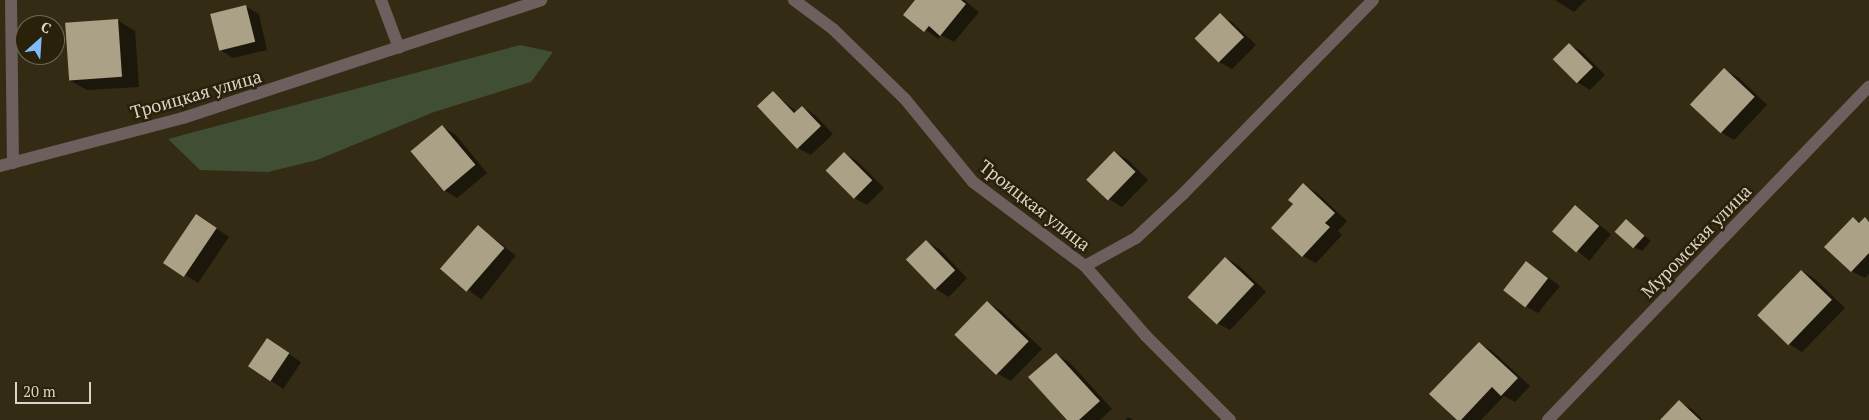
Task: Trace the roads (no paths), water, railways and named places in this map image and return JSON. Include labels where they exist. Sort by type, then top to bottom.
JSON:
[{"type":"street","points":[[6,164],[11,0]]},
{"type":"street","points":[[381,0],[399,48]]},
{"type":"street","name":"Троицкая улица","points":[[6,164],[183,118],[541,0]]},
{"type":"street","name":"Троицкая улица","points":[[794,0],[809,4],[905,100],[973,182],[1085,266],[1146,336],[1230,420]]},
{"type":"street","points":[[1085,266],[1136,238],[1176,202],[1373,0]]},
{"type":"street","name":"Муромская улица","points":[[1548,420],[1869,87]]}]
